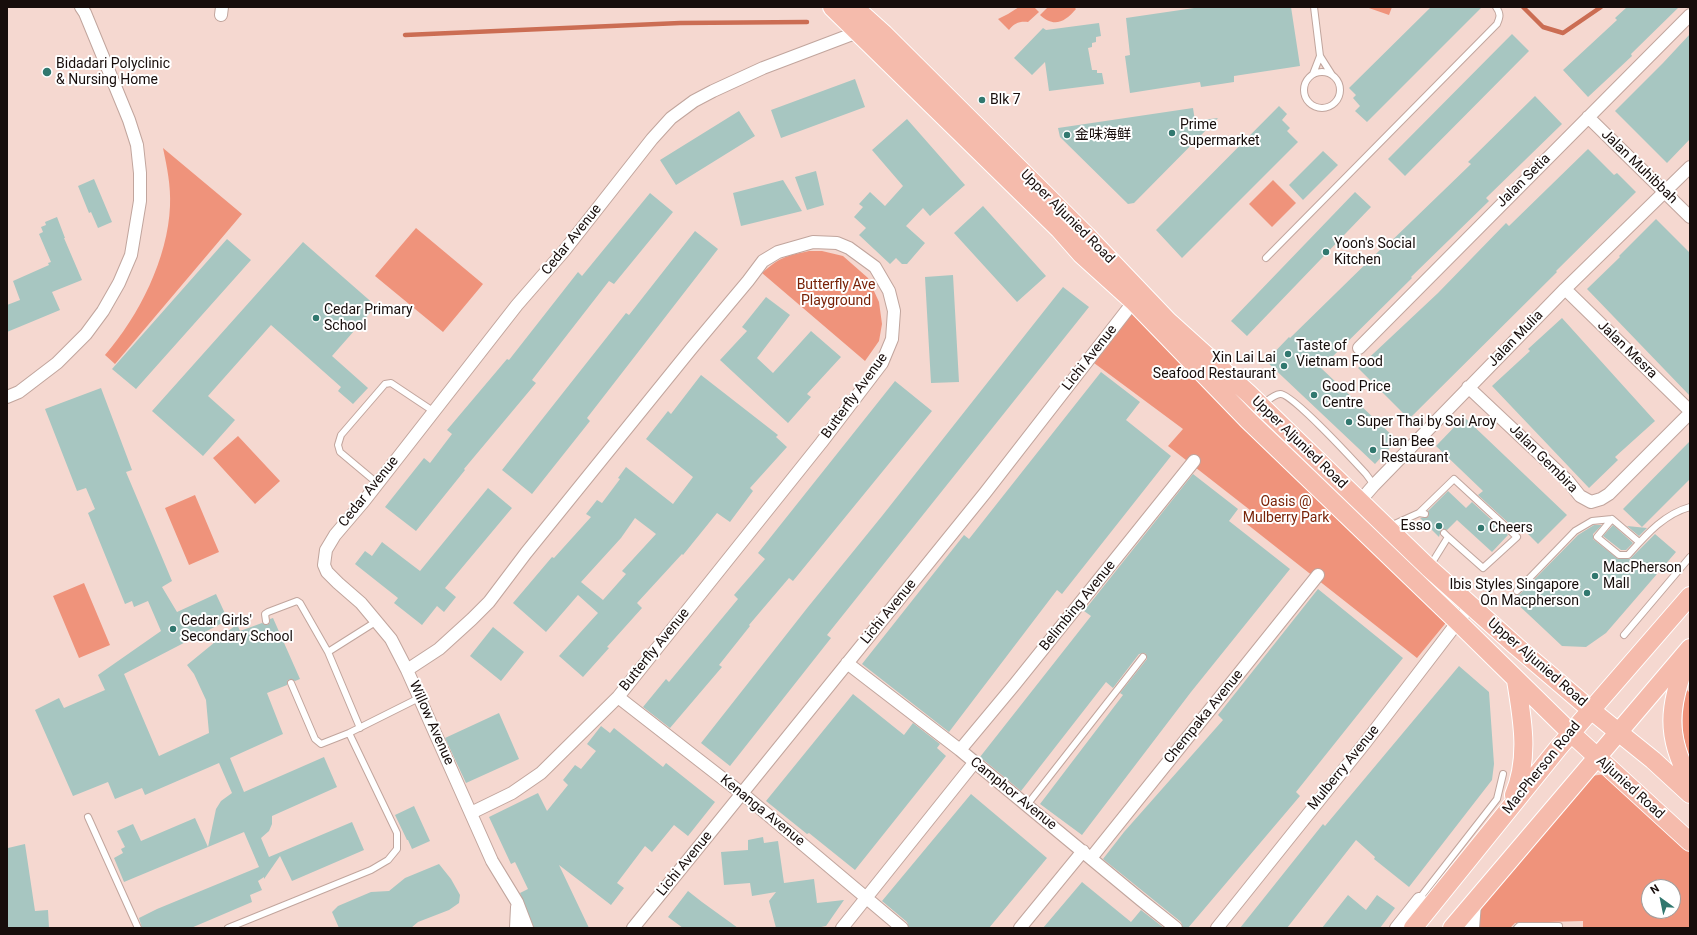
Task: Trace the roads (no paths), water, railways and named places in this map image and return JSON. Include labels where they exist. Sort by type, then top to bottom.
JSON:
[{"type":"main road","name":"Upper Aljunied Road","points":[[832,7],[863,27],[1060,229],[1081,254],[1168,321],[1262,406],[1387,528],[1470,606],[1591,710],[1619,732]]},
{"type":"main road","name":"Upper Aljunied Road","points":[[854,7],[863,27]]},
{"type":"main road","name":"Upper Aljunied Road","points":[[1137,297],[1248,420],[1458,622],[1571,734]]},
{"type":"main road","name":"MacPherson Road","points":[[1413,928],[1424,903],[1463,854],[1509,808],[1591,710],[1690,596]]},
{"type":"main road","points":[[1452,928],[1690,648]]},
{"type":"main road","points":[[1690,653],[1678,682],[1672,720],[1675,749],[1690,780]]},
{"type":"main road","points":[[1509,808],[1520,781],[1524,759],[1523,721],[1516,680]]},
{"type":"main road","points":[[1619,732],[1653,760],[1690,794]]},
{"type":"main road","name":"Aljunied Road","points":[[1571,734],[1690,842]]},
{"type":"street","points":[[7,397],[19,392],[57,363],[86,334],[103,312],[119,283],[131,255],[140,201],[140,173],[137,145],[129,120],[83,9]]},
{"type":"street","name":"Jalan Setia","points":[[1359,348],[1690,15]]},
{"type":"street","name":"Cedar Avenue","points":[[335,535],[517,305],[564,250],[652,139],[671,118],[707,94],[763,68],[863,27]]},
{"type":"street","name":"Jalan Muhibbah","points":[[1588,117],[1690,217]]},
{"type":"street","name":"Jalan Mulia","points":[[1347,516],[1374,485],[1468,387],[1565,289],[1690,167]]},
{"type":"street","name":"Butterfly Avenue","points":[[407,670],[439,649],[468,624],[489,602],[526,553],[763,261],[778,252],[813,242],[837,243],[850,248],[875,267],[883,280],[891,299],[894,320],[892,339],[882,363],[821,443],[618,697],[541,773],[512,793],[471,813]]},
{"type":"street","name":"Jalan Mesra","points":[[1565,289],[1690,412]]},
{"type":"street","name":"Lichi Avenue","points":[[633,928],[980,499],[1137,297]]},
{"type":"street","name":"Jalan Gembira","points":[[1468,387],[1568,481],[1580,496],[1591,502],[1601,499],[1609,494],[1690,412]]},
{"type":"street","name":"Belimbing Avenue","points":[[960,750],[1015,684],[1194,461]]},
{"type":"street","name":"Willow Avenue","points":[[335,535],[326,550],[324,565],[332,578],[361,603],[391,639],[407,670],[492,861],[517,902],[527,928]]},
{"type":"street","name":"Chempaka Avenue","points":[[1020,928],[1087,855],[1318,575]]},
{"type":"street","name":"Mulberry Avenue","points":[[1217,928],[1365,743],[1470,606]]},
{"type":"street","name":"Camphor Avenue","points":[[847,663],[1028,804],[1087,855],[1176,928]]},
{"type":"street","name":"Kenanga Avenue","points":[[618,697],[742,793],[902,928]]},
{"type":"street","points":[[842,928],[868,898],[974,763]]},
{"type":"street","points":[[516,928],[517,902]]},
{"type":"street","name":"MacPherson Road","points":[[1396,928],[1424,903]]},
{"type":"street","points":[[1471,928],[1472,903]]},
{"type":"lane","points":[[1314,7],[1320,56],[1332,75],[1338,81],[1340,89],[1339,97],[1334,104],[1326,108],[1318,108],[1310,104],[1303,91],[1308,78],[1314,74],[1326,72],[1332,75]]},
{"type":"lane","points":[[1266,258],[1497,24],[1500,18],[1500,12],[1496,7]]},
{"type":"lane","points":[[1314,74],[1320,56]]},
{"type":"lane","points":[[377,483],[340,452],[338,445],[341,435],[384,384],[391,383],[433,411]]},
{"type":"lane","points":[[1248,420],[1262,406],[1281,394],[1288,396],[1306,412],[1366,474],[1374,485]]},
{"type":"lane","points":[[1387,528],[1422,514],[1454,479],[1517,537],[1484,568],[1446,535],[1429,568]]},
{"type":"lane","points":[[1612,519],[1597,537],[1619,555],[1628,555],[1656,526],[1669,516],[1690,507]]},
{"type":"lane","points":[[1517,591],[1575,531],[1592,521],[1612,519],[1639,542]]},
{"type":"lane","points":[[1624,635],[1690,557]]},
{"type":"lane","points":[[266,621],[266,614],[268,612],[297,600],[300,603],[328,652],[360,728]]},
{"type":"lane","points":[[328,652],[377,621]]},
{"type":"lane","points":[[1028,804],[1143,657]]},
{"type":"lane","points":[[291,683],[315,739],[318,743],[324,744],[360,728],[419,698]]},
{"type":"lane","points":[[228,928],[371,870],[388,860],[397,849],[397,833],[349,733]]},
{"type":"lane","points":[[1463,854],[1497,799],[1503,774]]},
{"type":"lane","points":[[88,817],[138,928]]},
{"type":"lane","points":[[1517,928],[1519,926],[1559,926],[1559,928]]},
{"type":"waterway","points":[[1523,7],[1543,27],[1563,33],[1601,7]]},
{"type":"waterway","points":[[405,35],[680,23],[807,22]]},
{"type":"place","name":"Bidadari Polyclinic & Nursing Home","points":[[47,72]]},
{"type":"place","name":"Blk 7","points":[[982,100]]},
{"type":"place","name":"Prime Supermarket","points":[[1172,133]]},
{"type":"place","name":"金味海鲜","points":[[1067,135]]},
{"type":"place","name":"Yoon's Social Kitchen","points":[[1326,252]]},
{"type":"place","name":"Cedar Primary School","points":[[316,318]]},
{"type":"place","name":"Taste of Vietnam Food","points":[[1288,354]]},
{"type":"place","name":"Xin Lai Lai Seafood Restaurant","points":[[1284,366]]},
{"type":"place","name":"Good Price Centre","points":[[1314,395]]},
{"type":"place","name":"Super Thai by Soi Aroy","points":[[1349,422]]},
{"type":"place","name":"Lian Bee Restaurant","points":[[1373,450]]},
{"type":"place","name":"Esso","points":[[1439,526]]},
{"type":"place","name":"Cheers","points":[[1481,528]]},
{"type":"place","name":"MacPherson Mall","points":[[1595,576]]},
{"type":"place","name":"Ibis Styles Singapore On Macpherson","points":[[1587,593]]},
{"type":"place","name":"Cedar Girls' Secondary School","points":[[173,629]]},
{"type":"park label","name":"Butterfly Ave Playground","points":[[836,294]]},
{"type":"park label","name":"Oasis @ Mulberry Park","points":[[1286,510]]}]
